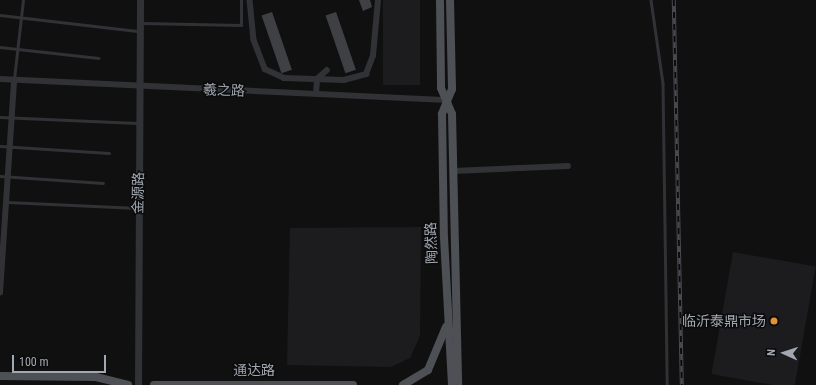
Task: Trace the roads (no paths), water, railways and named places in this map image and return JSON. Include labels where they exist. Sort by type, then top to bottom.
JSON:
[{"type":"main road","name":"陶然路","points":[[440,0],[442,88],[448,100],[452,114],[458,385]]},
{"type":"main road","name":"陶然路","points":[[450,0],[452,89],[442,114],[448,325],[452,385]]},
{"type":"main road","points":[[403,385],[428,370],[448,325]]},
{"type":"main road","points":[[0,376],[96,377],[128,385]]},
{"type":"main road","name":"通达路","points":[[154,385],[353,385]]},
{"type":"street","name":"金源路","points":[[138,385],[140,0]]},
{"type":"street","points":[[250,0],[254,40],[265,69],[284,78],[344,80],[366,74],[373,56],[378,0]]},
{"type":"street","points":[[316,94],[317,79],[327,70]]},
{"type":"street","name":"羲之路","points":[[0,79],[139,87],[448,100]]},
{"type":"street","points":[[0,293],[4,206],[10,146],[14,80]]},
{"type":"street","points":[[453,172],[568,166]]},
{"type":"lane","points":[[14,80],[23,0]]},
{"type":"lane","points":[[140,23],[241,24],[241,0]]},
{"type":"lane","points":[[651,0],[663,83],[667,385]]},
{"type":"lane","points":[[0,15],[140,31]]},
{"type":"lane","points":[[0,47],[98,58]]},
{"type":"lane","points":[[0,117],[139,123]]},
{"type":"lane","points":[[0,146],[109,153]]},
{"type":"lane","points":[[0,176],[103,183]]},
{"type":"lane","points":[[4,206],[138,208]]},
{"type":"railway","points":[[674,0],[682,385]]},
{"type":"place","name":"临沂泰鼎市场","points":[[774,321]]}]
